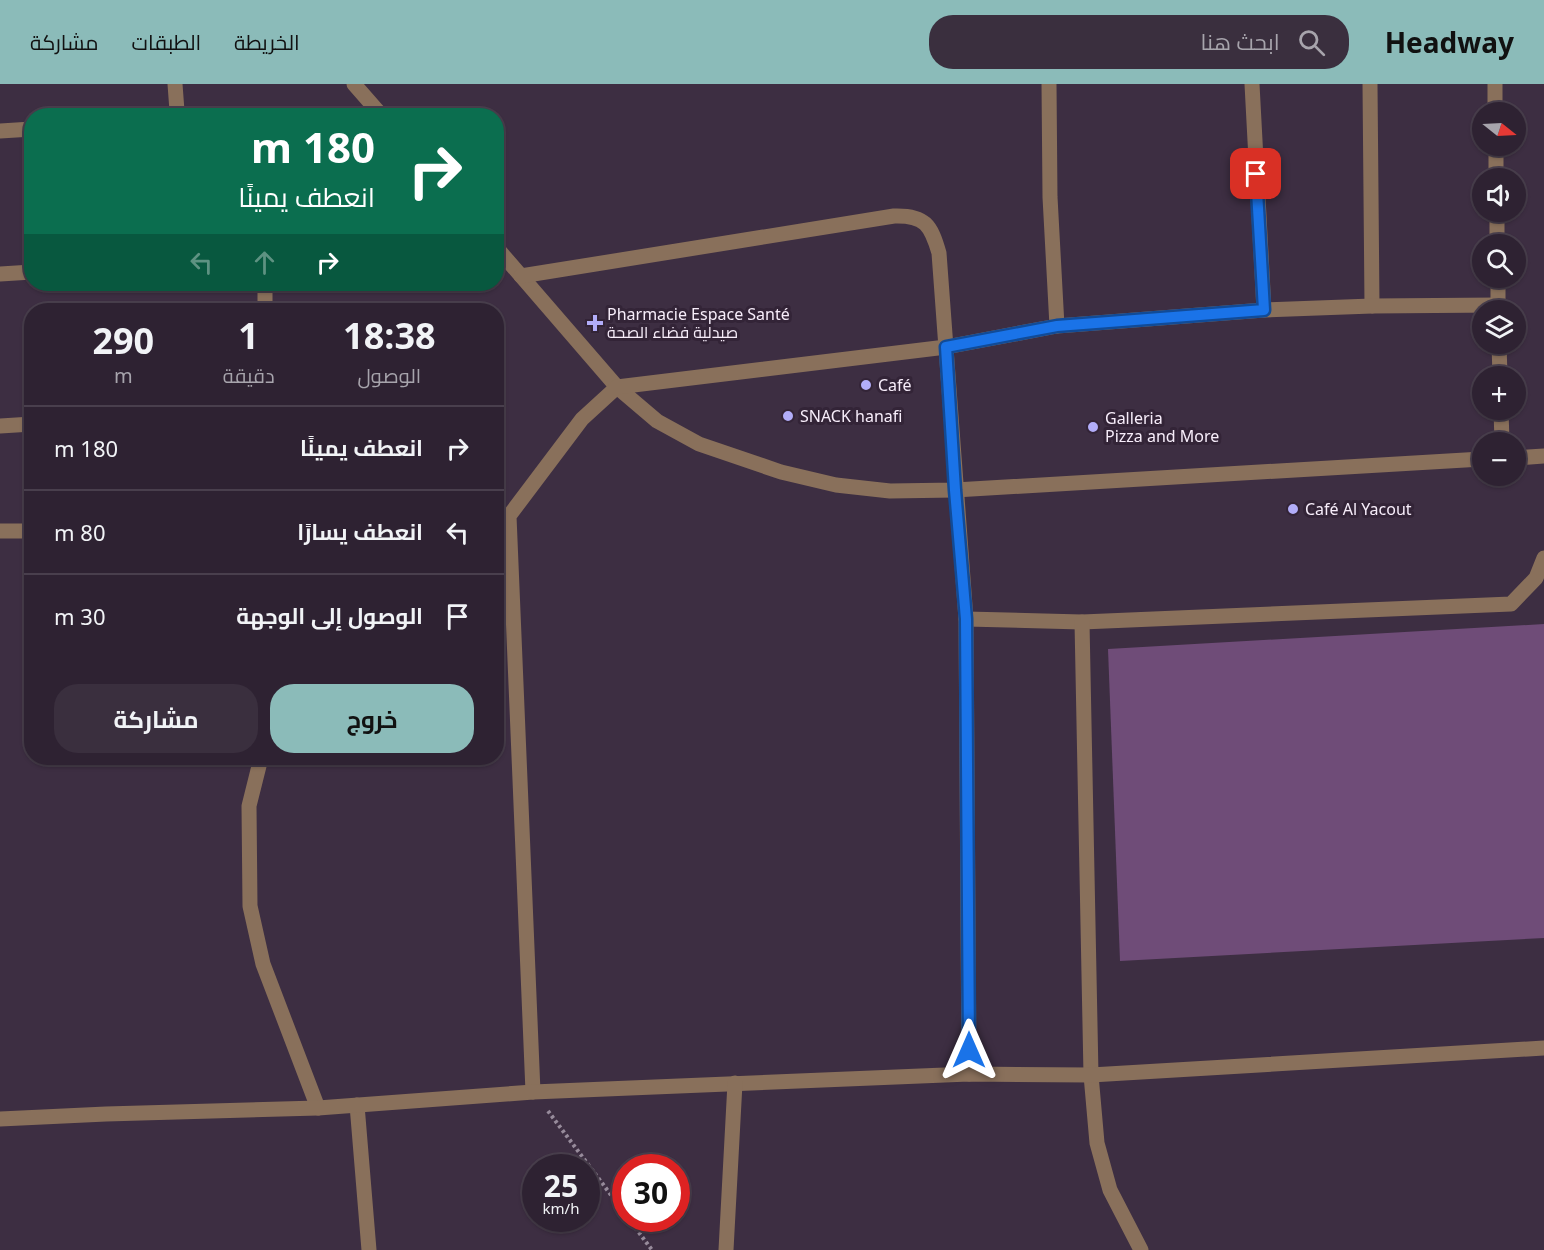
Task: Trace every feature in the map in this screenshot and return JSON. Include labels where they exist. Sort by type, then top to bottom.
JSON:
[{"type":"street","points":[[175,84],[177,108]]},
{"type":"street","points":[[354,84],[375,108]]},
{"type":"street","points":[[1049,84],[1050,197],[1057,326]]},
{"type":"street","points":[[1252,84],[1264,310]]},
{"type":"street","points":[[1370,84],[1372,306]]},
{"type":"street","points":[[1495,84],[1495,102]]},
{"type":"street","points":[[0,131],[24,130]]},
{"type":"street","points":[[521,276],[894,216],[908,216],[922,220],[933,233],[939,253],[966,619],[969,1074]]},
{"type":"street","points":[[504,256],[617,387],[657,421],[699,444],[781,472],[836,485],[890,491],[955,490],[1472,460]]},
{"type":"street","points":[[0,274],[24,272]]},
{"type":"street","points":[[504,515],[582,419],[617,387],[946,347],[1057,326],[1264,310],[1372,306],[1472,308]]},
{"type":"street","points":[[0,426],[24,424]]},
{"type":"street","points":[[1526,457],[1544,456],[1544,465]]},
{"type":"street","points":[[0,531],[24,531]]},
{"type":"street","points":[[504,535],[533,1092]]},
{"type":"street","points":[[966,619],[1082,622],[1511,604],[1536,578],[1544,558]]},
{"type":"street","points":[[1082,622],[1091,1075],[1097,1143],[1110,1190],[1141,1250]]},
{"type":"street","points":[[259,765],[249,806],[250,906],[263,964],[318,1108]]},
{"type":"street","points":[[0,1119],[318,1108],[533,1092],[735,1083],[969,1074],[1091,1075],[1544,1048]]},
{"type":"street","points":[[726,1250],[735,1083]]},
{"type":"street","points":[[357,1105],[369,1250]]},
{"type":"path","points":[[533,1092],[612,1197]]},
{"type":"path","points":[[638,1232],[652,1250]]},
{"type":"shaded area","points":[[1544,624],[1544,938],[1120,961],[1108,649]]},
{"type":"place","name":"Pharmacie Espace Santé صيدلية فضاء الصحة","points":[[595,323]]},
{"type":"place","name":"Café","points":[[866,385]]},
{"type":"place","name":"SNACK hanafi","points":[[788,416]]},
{"type":"place","name":"Galleria Pizza and More","points":[[1093,427]]},
{"type":"place","name":"Café Al Yacout","points":[[1293,509]]},
{"type":"route","points":[[969,1050],[966,619],[946,347],[1057,326],[1264,310],[1256,174]]}]
